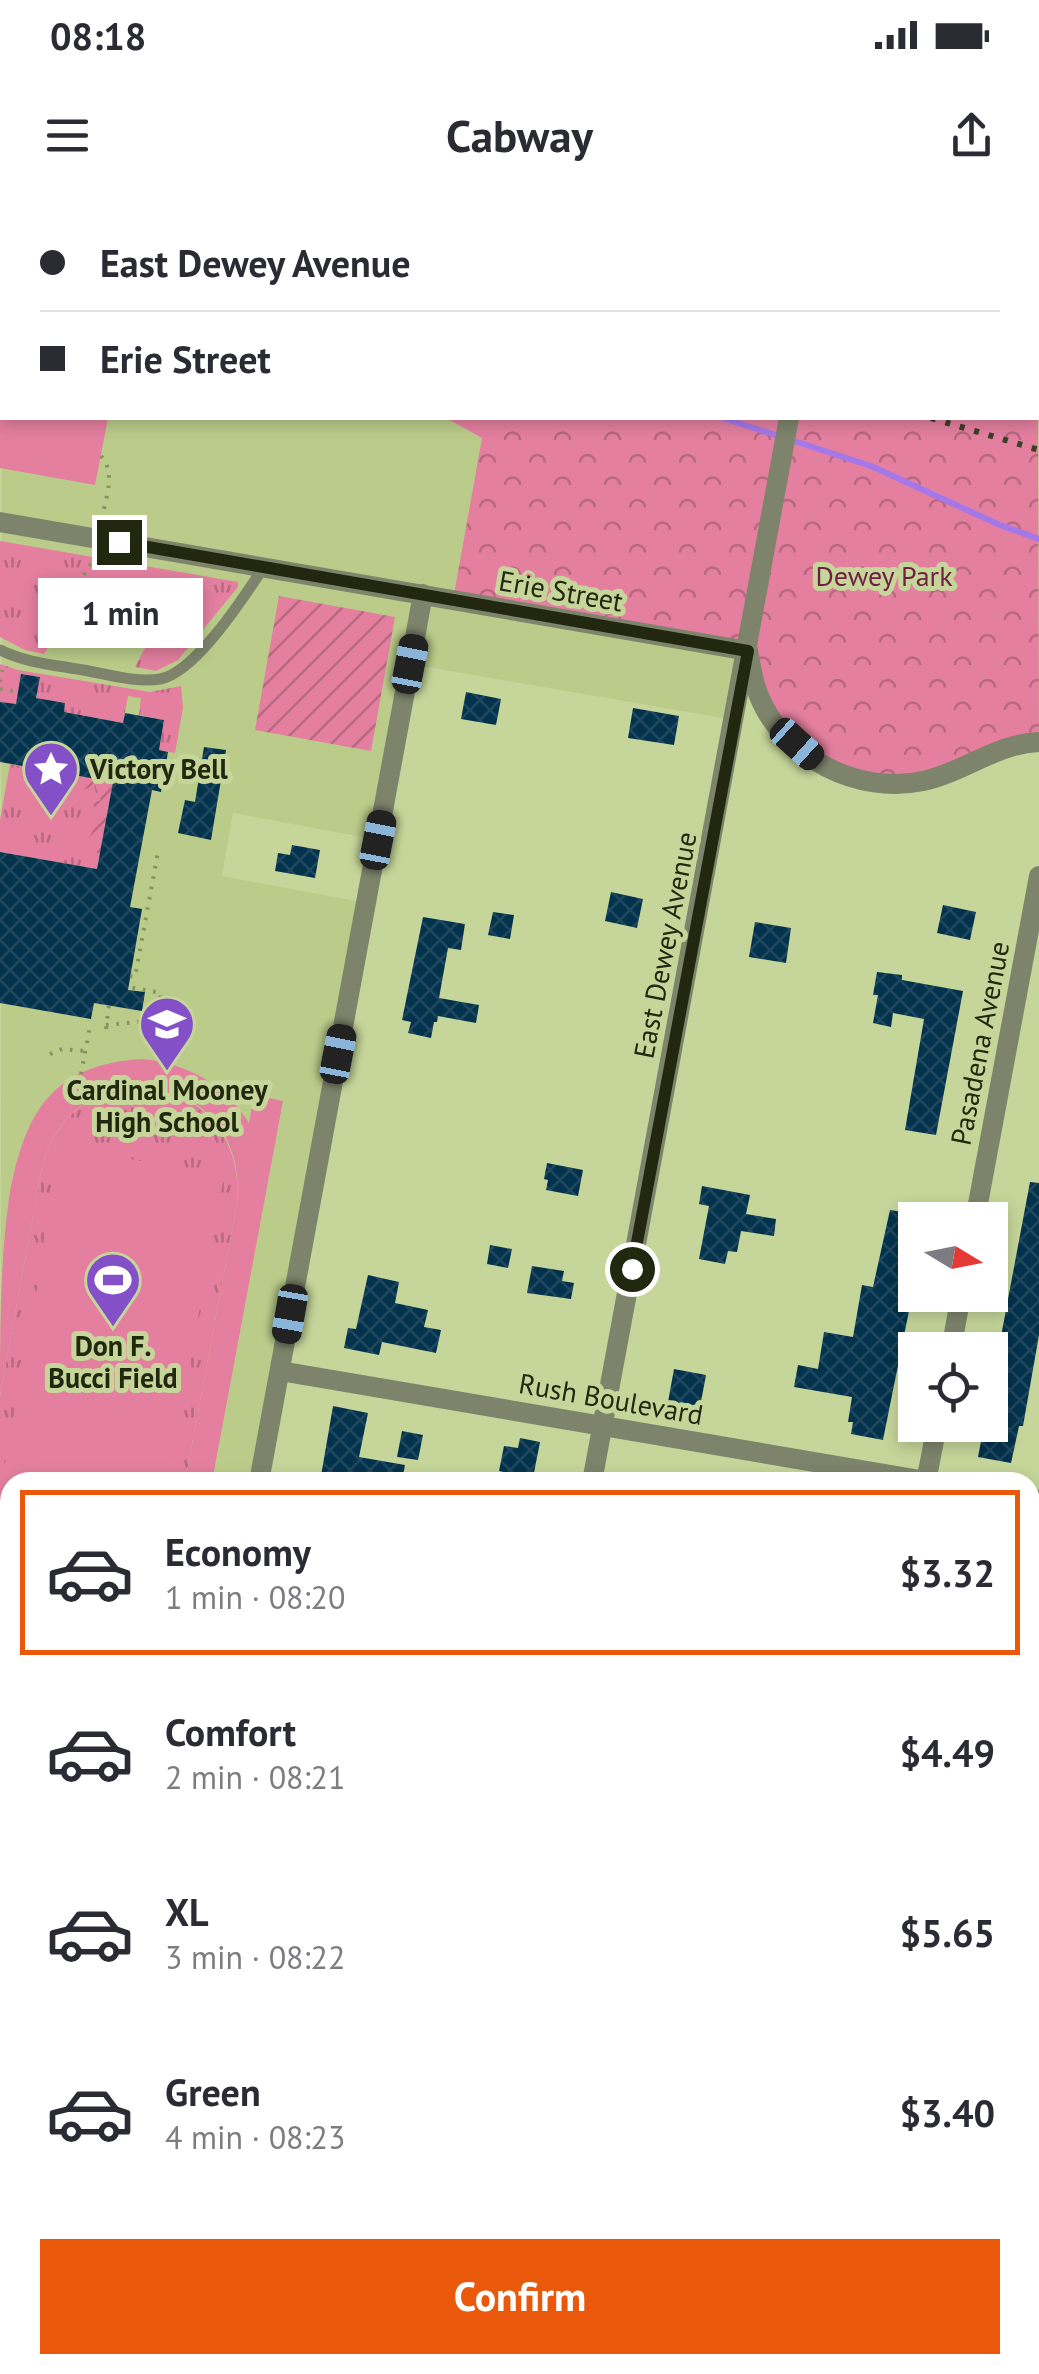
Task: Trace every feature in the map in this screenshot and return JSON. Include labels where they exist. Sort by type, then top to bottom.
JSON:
[{"type":"street","name":"East Dewey Avenue","points":[[594,1472],[790,420]]},
{"type":"street","name":"Erie Street","points":[[0,522],[748,651]]},
{"type":"street","points":[[261,1472],[423,594]]},
{"type":"street","points":[[748,651],[760,696],[781,730],[813,759],[858,781],[878,785],[924,781],[992,751],[1039,742]]},
{"type":"street","name":"Pasadena Avenue","points":[[978,1202],[1039,876]]},
{"type":"street","name":"Rush Boulevard","points":[[280,1371],[870,1472]]},
{"type":"street","points":[[929,1472],[934,1442]]},
{"type":"lane","points":[[0,650],[30,661],[140,680],[164,678],[188,664],[242,601],[264,568]]},
{"type":"path","points":[[30,661],[65,605]]},
{"type":"path","points":[[3,666],[0,685],[18,692]]},
{"type":"path","points":[[130,976],[135,977],[158,852]]},
{"type":"path","points":[[109,1005],[106,1027],[157,1020],[161,993],[128,988]]},
{"type":"path","points":[[134,1022],[136,1010]]},
{"type":"path","points":[[82,1074],[90,1026]]},
{"type":"path","points":[[50,1054],[62,1049],[86,1051]]},
{"type":"shaded area","name":"Cardinal Mooney High School","points":[[2,420],[450,420],[482,438],[748,651],[735,720],[410,664],[378,840],[233,813],[222,876],[366,903],[261,1472],[1,1472]]},
{"type":"green space","points":[[0,420],[108,420],[95,485],[0,468]]},
{"type":"green space","name":"Dewey Park","points":[[450,420],[1038,420],[1039,743],[946,774],[857,781],[781,730],[748,651],[453,600],[482,438]]},
{"type":"green space","points":[[0,541],[238,582],[238,587],[178,660],[156,671],[135,667],[145,648],[58,632],[44,654],[25,650],[0,637]]},
{"type":"green space","points":[[279,596],[395,617],[371,751],[255,730]]},
{"type":"green space","points":[[0,664],[150,692],[181,686],[183,708],[175,753],[159,750],[164,720],[139,715],[141,698],[128,696],[123,723],[64,712],[36,698],[39,677],[22,674],[15,709],[0,702]]},
{"type":"green space","points":[[10,764],[113,782],[97,869],[0,852],[0,820]]},
{"type":"green space","points":[[18,765],[113,782],[100,853],[83,850],[94,825],[93,803],[101,800],[95,785],[83,790],[23,777]]},
{"type":"green space","points":[[143,1059],[190,1071],[229,1097],[249,1123],[254,1095],[283,1101],[214,1472],[187,1472],[237,1203],[234,1159],[217,1124],[190,1101],[158,1088],[122,1088],[89,1101],[61,1127],[42,1167],[0,1396],[6,1223],[23,1142],[33,1119],[64,1083],[111,1063]]},
{"type":"green space","name":"Don F. Bucci Field","points":[[127,1086],[152,1087],[194,1104],[223,1135],[237,1178],[237,1203],[187,1472],[0,1472],[0,1396],[42,1167],[62,1125],[83,1104]]},
{"type":"green space","name":"Don F. Bucci Field","points":[[63,1147],[224,1176],[170,1472],[3,1472]]},
{"type":"building","name":"Cardinal Mooney High School","points":[[21,674],[40,677],[36,698],[65,703],[64,712],[123,723],[125,713],[164,720],[159,750],[168,752],[161,792],[152,790],[130,907],[142,909],[128,990],[145,992],[142,1011],[94,1003],[91,1019],[0,1003],[0,852],[97,869],[113,782],[0,762],[0,702],[16,704]]},
{"type":"building","points":[[466,692],[501,699],[496,725],[461,719]]},
{"type":"building","points":[[633,708],[679,716],[674,745],[628,738]]},
{"type":"building","points":[[204,747],[226,750],[211,840],[178,833],[185,800],[195,802]]},
{"type":"building","points":[[292,845],[320,850],[315,878],[275,871],[278,853],[290,855]]},
{"type":"building","points":[[611,892],[643,899],[637,928],[605,921]]},
{"type":"building","points":[[943,905],[976,912],[970,940],[937,933]]},
{"type":"building","points":[[493,912],[514,915],[510,939],[488,935]]},
{"type":"building","points":[[423,917],[465,924],[461,950],[448,948],[439,998],[479,1005],[476,1023],[438,1016],[431,1038],[408,1033],[411,1022],[402,1020]]},
{"type":"building","points":[[755,922],[791,928],[786,963],[749,957]]},
{"type":"building","points":[[877,972],[963,991],[936,1135],[905,1130],[924,1019],[893,1013],[891,1027],[873,1023]]},
{"type":"building","points":[[547,1163],[583,1170],[578,1196],[546,1190]]},
{"type":"building","points":[[1030,1182],[1039,1183],[1039,1335],[1023,1426],[1019,1426],[1011,1463],[978,1457],[981,1442],[1008,1442],[1008,1332],[1002,1332]]},
{"type":"building","points":[[702,1186],[750,1195],[746,1214],[776,1219],[774,1236],[741,1231],[737,1252],[728,1251],[725,1264],[699,1259],[709,1206],[699,1204]]},
{"type":"building","points":[[890,1210],[898,1211],[898,1312],[909,1312],[905,1332],[898,1332],[898,1365],[883,1440],[851,1434],[853,1422],[848,1422],[852,1397],[794,1387],[798,1365],[818,1369],[824,1332],[853,1337],[862,1285],[873,1287]]},
{"type":"building","points":[[490,1245],[512,1249],[508,1268],[487,1264]]},
{"type":"building","points":[[532,1266],[564,1271],[562,1281],[574,1283],[571,1299],[527,1293]]},
{"type":"building","points":[[368,1275],[399,1282],[395,1303],[428,1310],[424,1327],[441,1330],[436,1353],[382,1342],[379,1355],[344,1348],[348,1328],[356,1329]]},
{"type":"building","points":[[674,1369],[706,1375],[700,1407],[668,1402]]},
{"type":"building","points":[[333,1406],[368,1413],[359,1457],[405,1465],[404,1472],[322,1472]]},
{"type":"building","points":[[402,1431],[423,1435],[418,1460],[397,1457]]},
{"type":"building","points":[[520,1438],[540,1442],[534,1472],[499,1471],[504,1446],[518,1448]]},
{"type":"waterway","points":[[729,420],[871,466],[1039,539]]},
{"type":"railway","points":[[938,420],[1039,450]]},
{"type":"place","name":"Victory Bell","points":[[51,818]]},
{"type":"place","name":"Cardinal Mooney High School","points":[[167,1073]]},
{"type":"place","name":"Don F. Bucci Field","points":[[113,1329]]},
{"type":"route","points":[[119,542],[748,651],[632,1269]]}]
